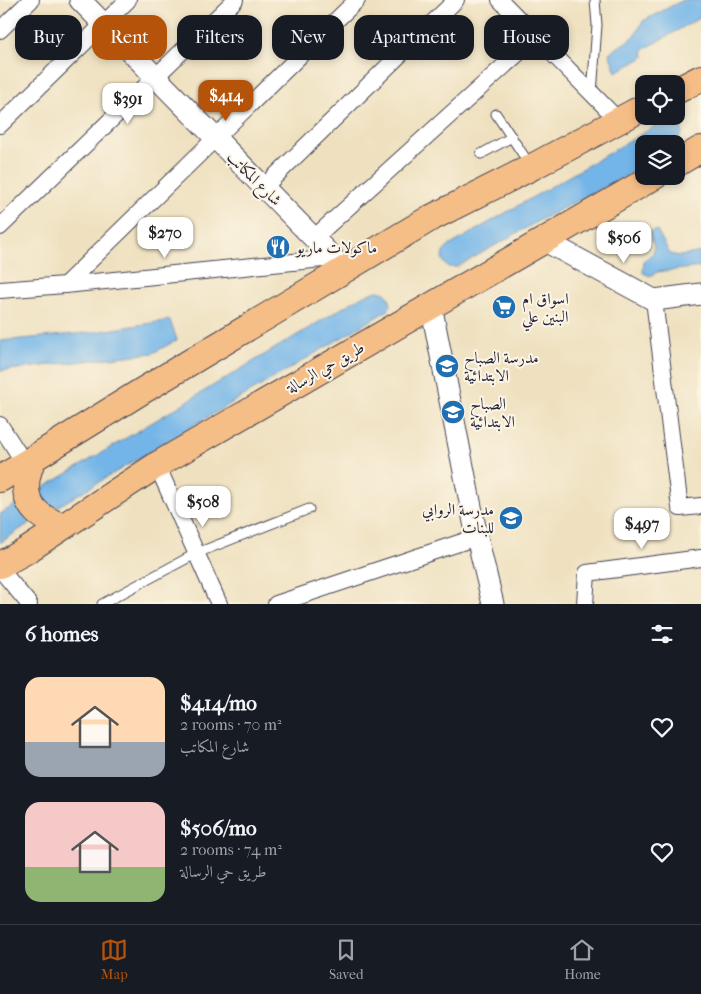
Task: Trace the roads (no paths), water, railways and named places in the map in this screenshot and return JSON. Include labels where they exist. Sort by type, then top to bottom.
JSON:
[{"type":"main road","points":[[685,86],[701,78]]},
{"type":"main road","points":[[42,533],[14,500],[15,478],[142,391],[339,264],[532,167],[635,112]]},
{"type":"main road","points":[[685,159],[701,150]]},
{"type":"main road","name":"طريق حي الرسالة","points":[[0,565],[42,533],[640,185]]},
{"type":"street","points":[[0,30],[30,0]]},
{"type":"street","name":"شارع المكاتب","points":[[80,0],[95,15]]},
{"type":"street","points":[[113,15],[128,0]]},
{"type":"street","points":[[0,227],[235,0]]},
{"type":"street","points":[[65,285],[357,0]]},
{"type":"street","points":[[264,187],[456,0]]},
{"type":"street","points":[[500,0],[515,15]]},
{"type":"street","points":[[0,125],[92,36]]},
{"type":"street","name":"شارع المكاتب","points":[[139,60],[339,264]]},
{"type":"street","points":[[314,238],[511,60]]},
{"type":"street","points":[[559,60],[618,120]]},
{"type":"street","points":[[545,242],[654,300],[701,294]]},
{"type":"street","points":[[0,290],[339,264]]},
{"type":"street","points":[[654,300],[680,508],[701,506]]},
{"type":"street","points":[[431,305],[477,537],[493,604]]},
{"type":"street","points":[[0,425],[15,478]]},
{"type":"street","points":[[157,465],[220,604]]},
{"type":"street","points":[[276,604],[300,600],[477,537]]},
{"type":"street","points":[[585,604],[587,574],[701,558]]},
{"type":"street","points":[[0,570],[29,604]]},
{"type":"lane","points":[[592,94],[597,25],[595,0]]},
{"type":"lane","points":[[496,114],[532,167]]},
{"type":"lane","points":[[481,154],[512,137]]},
{"type":"lane","points":[[102,604],[197,554],[309,509]]},
{"type":"water","points":[[683,0],[701,0],[701,17],[643,50],[644,57],[616,72],[609,53],[635,36],[643,21]]},
{"type":"water","points":[[657,125],[680,125],[682,127],[681,135],[640,135]]},
{"type":"water","points":[[635,138],[635,171],[632,173],[540,220],[457,267],[448,267],[442,257],[442,254],[452,244]]},
{"type":"water","points":[[657,230],[670,254],[680,256],[701,252],[701,267],[657,272],[650,276],[643,273],[644,260],[653,254],[654,246],[649,232]]},
{"type":"water","points":[[377,291],[385,293],[388,297],[391,305],[388,310],[25,526],[0,543],[0,514],[362,296]]},
{"type":"water","points":[[170,320],[177,340],[153,353],[0,371],[0,341],[95,332]]},
{"type":"place","name":"ماكولات ماريو","points":[[278,247]]},
{"type":"place","name":"اسواق ام البنين علي","points":[[504,307]]},
{"type":"place","name":"مدرسة الصباح الابتدائية","points":[[447,366]]},
{"type":"place","name":"الصباح الابتدائية","points":[[453,412]]},
{"type":"place","name":"مدرسة الروابي للبنات","points":[[511,518]]}]
